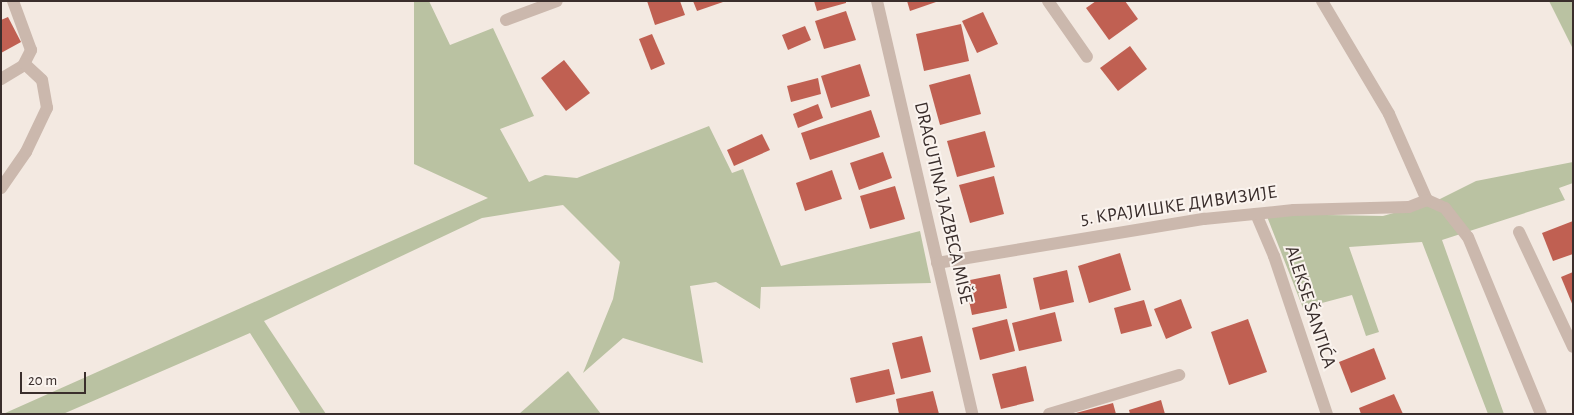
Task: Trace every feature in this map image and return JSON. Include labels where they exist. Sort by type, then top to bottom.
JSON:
[{"type":"street","points":[[1,79],[25,64],[29,39],[13,1]]},
{"type":"street","points":[[506,20],[557,1]]},
{"type":"street","name":"DRAGUTINA JAZBECA MIŠE","points":[[877,1],[972,414]]},
{"type":"street","points":[[1048,1],[1087,57]]},
{"type":"street","points":[[1322,1],[1390,114],[1427,200],[1445,208],[1468,237],[1541,414]]},
{"type":"street","points":[[1,188],[26,152],[47,108],[42,80],[25,64]]},
{"type":"street","name":"5. КРАЈИШКЕ ДИВИЗИЈЕ","points":[[937,263],[1256,214],[1409,207],[1427,200]]},
{"type":"street","name":"ALEKSE ŠANTIĆA","points":[[1256,214],[1274,256],[1327,414]]},
{"type":"street","points":[[1519,232],[1573,347]]},
{"type":"street","points":[[1049,414],[1179,374]]},
{"type":"green space","points":[[414,1],[429,1],[450,45],[493,28],[534,116],[500,129],[529,182],[545,175],[577,178],[709,126],[732,173],[743,169],[781,266],[920,231],[931,283],[761,287],[760,309],[716,282],[690,286],[703,363],[623,338],[583,373],[613,299],[620,262],[563,205],[482,218],[264,321],[326,414],[301,414],[250,333],[63,414],[3,414],[488,198],[414,164]]},
{"type":"green space","points":[[1549,1],[1573,1],[1573,49]]},
{"type":"green space","points":[[1573,162],[1573,183],[1559,188],[1565,200],[1442,240],[1504,414],[1488,414],[1422,242],[1349,247],[1379,332],[1366,336],[1352,295],[1303,308],[1266,214],[1383,216],[1436,201],[1476,181]]},
{"type":"green space","points":[[568,371],[601,414],[519,414]]},
{"type":"building","points":[[647,1],[680,1],[685,15],[655,25]]},
{"type":"building","points":[[693,1],[723,1],[723,2],[697,11]]},
{"type":"building","points":[[814,1],[846,1],[846,3],[817,11]]},
{"type":"building","points":[[907,1],[935,1],[936,2],[910,11]]},
{"type":"building","points":[[1096,1],[1125,1],[1138,19],[1109,40],[1086,8]]},
{"type":"building","points":[[846,11],[856,40],[824,49],[815,21]]},
{"type":"building","points":[[983,12],[998,44],[977,53],[962,21]]},
{"type":"building","points":[[8,17],[21,42],[1,53],[1,20]]},
{"type":"building","points":[[961,24],[969,61],[924,71],[916,34]]},
{"type":"building","points":[[805,26],[811,40],[788,50],[782,35]]},
{"type":"building","points":[[652,34],[665,64],[651,70],[639,39]]},
{"type":"building","points":[[1130,46],[1147,69],[1118,91],[1100,68]]},
{"type":"building","points":[[564,60],[590,93],[566,111],[541,78]]},
{"type":"building","points":[[860,64],[870,96],[831,108],[821,76]]},
{"type":"building","points":[[970,74],[981,114],[940,125],[929,85]]},
{"type":"building","points":[[818,78],[821,94],[791,102],[787,86]]},
{"type":"building","points":[[818,104],[823,118],[798,128],[793,114]]},
{"type":"building","points":[[871,110],[880,137],[810,160],[801,133]]},
{"type":"building","points":[[985,131],[995,167],[957,177],[947,141]]},
{"type":"building","points":[[762,134],[770,150],[734,166],[727,150]]},
{"type":"building","points":[[883,152],[892,178],[859,190],[850,163]]},
{"type":"building","points":[[832,170],[842,199],[805,211],[796,183]]},
{"type":"building","points":[[994,176],[1004,214],[970,223],[959,185]]},
{"type":"building","points":[[895,186],[905,219],[870,229],[860,196]]},
{"type":"building","points":[[1573,221],[1573,254],[1553,261],[1542,233]]},
{"type":"building","points":[[1120,253],[1131,290],[1089,303],[1078,266]]},
{"type":"building","points":[[1067,270],[1074,302],[1040,310],[1033,278]]},
{"type":"building","points":[[1573,272],[1573,306],[1561,277]]},
{"type":"building","points":[[1000,274],[1007,308],[972,315],[965,281]]},
{"type":"building","points":[[1181,299],[1192,328],[1166,339],[1154,309]]},
{"type":"building","points":[[1144,300],[1152,326],[1121,334],[1114,308]]},
{"type":"building","points":[[1055,312],[1062,341],[1019,351],[1012,323]]},
{"type":"building","points":[[1007,319],[1015,351],[980,360],[972,328]]},
{"type":"building","points":[[1248,319],[1267,372],[1229,385],[1211,332]]},
{"type":"building","points":[[922,336],[931,372],[901,379],[892,343]]},
{"type":"building","points":[[1374,348],[1386,379],[1351,393],[1339,362]]},
{"type":"building","points":[[1026,366],[1034,401],[1001,409],[992,374]]},
{"type":"building","points":[[889,369],[895,394],[856,403],[850,378]]},
{"type":"building","points":[[933,391],[939,414],[899,414],[896,399]]},
{"type":"building","points":[[1394,394],[1403,414],[1361,414],[1359,408]]},
{"type":"building","points":[[1161,400],[1165,414],[1130,414],[1129,410]]},
{"type":"building","points":[[1113,403],[1116,414],[1076,414],[1076,413]]}]
